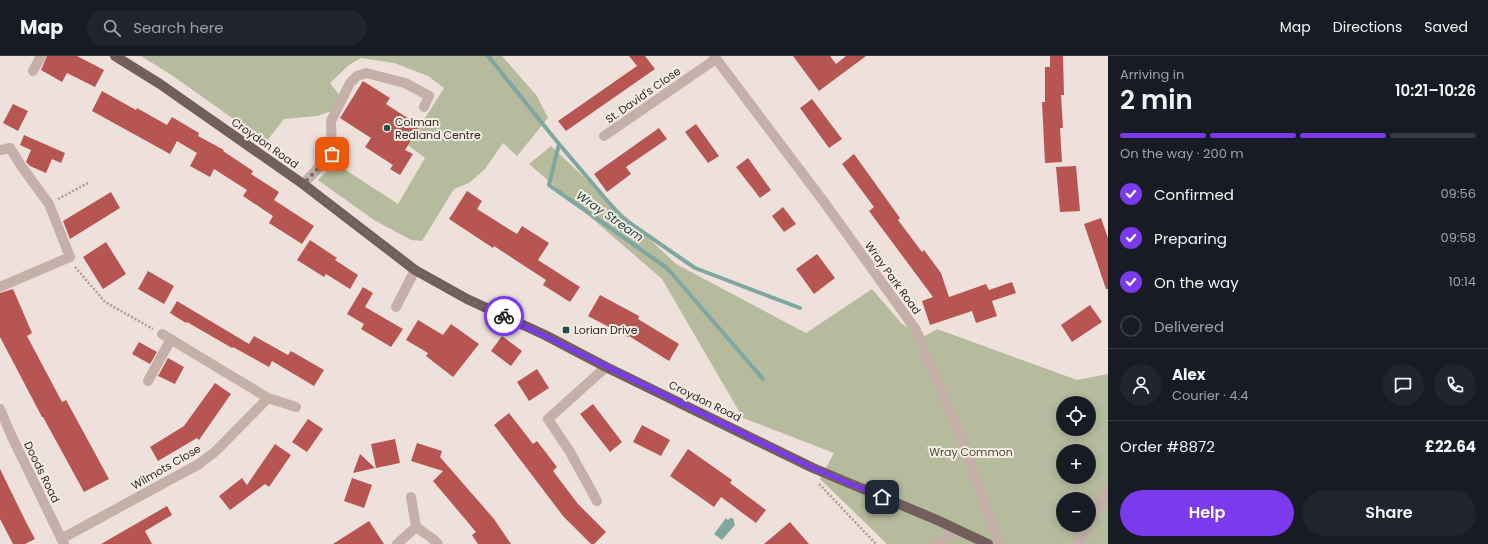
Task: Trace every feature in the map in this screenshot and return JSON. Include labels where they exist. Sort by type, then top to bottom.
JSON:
[{"type":"main road","name":"Croydon Road","points":[[118,57],[160,84],[303,184],[416,270],[467,299],[545,335],[606,367],[813,468],[988,544]]},
{"type":"street","points":[[33,71],[41,56]]},
{"type":"street","name":"St. David's Close","points":[[604,136],[715,57]]},
{"type":"street","name":"Wray Park Road","points":[[715,57],[824,202],[916,330],[963,443],[999,544]]},
{"type":"street","points":[[303,184],[332,154],[331,121],[350,83],[358,76],[366,73],[404,83],[428,96],[424,107]]},
{"type":"street","points":[[0,150],[10,148],[22,168],[49,204],[70,258],[0,287]]},
{"type":"street","points":[[396,307],[416,270]]},
{"type":"street","points":[[148,381],[166,337],[268,398],[296,407]]},
{"type":"street","points":[[597,502],[570,452],[548,418],[606,367]]},
{"type":"street","name":"Wilmots Close","points":[[63,542],[199,464],[216,452],[268,398]]},
{"type":"street","name":"Doods Road","points":[[0,409],[63,542]]},
{"type":"street","points":[[1096,510],[1108,490]]},
{"type":"street","points":[[411,497],[416,527],[438,544]]},
{"type":"street","points":[[397,544],[416,527]]},
{"type":"street","points":[[935,544],[958,530]]},
{"type":"street","points":[[1077,544],[1084,532]]},
{"type":"path","points":[[49,204],[88,183]]},
{"type":"path","points":[[70,258],[75,267],[105,302],[166,337]]},
{"type":"path","points":[[813,468],[814,478],[876,544]]},
{"type":"green space","points":[[141,56],[502,56],[537,96],[548,118],[517,156],[503,143],[485,169],[469,183],[454,189],[422,241],[411,240],[374,220],[318,180],[335,163],[398,204],[425,158],[408,145],[444,88],[428,76],[394,63],[361,58],[349,65],[330,83],[340,96],[332,111],[317,116],[284,119],[266,142],[173,76]]},
{"type":"green space","name":"Wray Common","points":[[551,146],[676,264],[806,333],[872,289],[902,324],[925,336],[937,329],[1077,380],[1108,374],[1108,544],[887,544],[820,479],[834,453],[743,418],[662,279],[529,164]]},
{"type":"water","points":[[726,518],[728,520],[733,518],[735,525],[722,540],[714,534]]},
{"type":"building","points":[[47,56],[77,56],[104,70],[95,87],[67,73],[62,82],[41,70]]},
{"type":"building","points":[[629,56],[645,56],[655,69],[566,131],[558,121],[637,66]]},
{"type":"building","points":[[793,56],[830,56],[836,64],[846,56],[866,56],[819,91]]},
{"type":"building","points":[[1050,56],[1063,56],[1064,95],[1061,95],[1063,128],[1060,128],[1062,162],[1045,163],[1042,102],[1045,102],[1045,67],[1050,67]]},
{"type":"building","name":"Colman Redland Centre","points":[[363,81],[390,98],[386,104],[420,126],[405,150],[413,154],[400,175],[390,169],[393,165],[365,147],[371,138],[340,118]]},
{"type":"building","points":[[102,91],[167,125],[172,117],[199,133],[198,136],[224,150],[223,151],[253,171],[251,174],[279,192],[274,200],[314,226],[302,244],[269,223],[273,216],[243,196],[247,190],[214,169],[210,177],[190,166],[197,153],[177,141],[170,154],[92,111]]},
{"type":"building","points":[[812,99],[842,139],[829,148],[800,108]]},
{"type":"building","points":[[13,104],[28,111],[18,131],[3,123]]},
{"type":"building","points":[[696,124],[719,156],[708,163],[685,132]]},
{"type":"building","points":[[659,128],[667,139],[626,167],[631,174],[607,192],[594,174]]},
{"type":"building","points":[[24,135],[65,153],[61,163],[52,159],[46,173],[30,166],[26,162],[31,150],[20,145]]},
{"type":"building","points":[[854,154],[900,218],[898,220],[922,252],[924,250],[941,273],[949,297],[986,284],[989,290],[1012,282],[1016,293],[992,301],[997,316],[976,323],[972,311],[930,325],[922,301],[933,297],[869,211],[874,207],[842,164]]},
{"type":"building","points":[[748,158],[771,190],[760,198],[736,167]]},
{"type":"building","points":[[1076,166],[1080,211],[1060,212],[1056,167]]},
{"type":"building","points":[[467,191],[482,201],[477,209],[517,234],[522,226],[549,243],[538,260],[580,287],[570,302],[543,285],[546,280],[449,219]]},
{"type":"building","points":[[111,192],[120,208],[70,239],[63,221]]},
{"type":"building","points":[[783,207],[796,224],[784,232],[772,216]]},
{"type":"building","points":[[1101,218],[1108,238],[1108,289],[1106,289],[1084,224]]},
{"type":"building","points":[[310,240],[337,258],[335,260],[358,275],[350,289],[326,274],[324,277],[297,260]]},
{"type":"building","points":[[106,242],[126,274],[103,289],[83,257]]},
{"type":"building","points":[[817,254],[835,278],[814,294],[796,269]]},
{"type":"building","points":[[148,271],[174,286],[164,304],[138,289]]},
{"type":"building","points":[[363,287],[373,293],[365,307],[403,329],[391,347],[361,329],[364,324],[347,314]]},
{"type":"building","points":[[13,289],[32,333],[27,336],[62,402],[66,400],[109,479],[84,492],[0,337],[0,293]]},
{"type":"building","points":[[600,295],[639,316],[638,319],[679,344],[669,361],[629,336],[628,337],[588,316]]},
{"type":"building","points":[[177,301],[249,344],[254,336],[288,355],[291,351],[324,370],[314,386],[272,361],[269,367],[170,313]]},
{"type":"building","points":[[1090,305],[1102,322],[1072,342],[1061,325]]},
{"type":"building","points":[[418,320],[443,335],[451,324],[479,344],[453,377],[426,356],[428,353],[406,340]]},
{"type":"building","points":[[502,336],[522,351],[511,366],[491,351]]},
{"type":"building","points":[[139,342],[157,352],[150,364],[132,354]]},
{"type":"building","points":[[168,358],[184,367],[175,384],[158,376]]},
{"type":"building","points":[[537,369],[549,388],[529,401],[517,382]]},
{"type":"building","points":[[215,383],[231,394],[199,440],[197,438],[158,461],[150,447],[184,426]]},
{"type":"building","points":[[593,404],[622,442],[610,452],[580,414]]},
{"type":"building","points":[[509,413],[533,444],[537,441],[557,467],[553,471],[578,504],[606,532],[594,544],[591,544],[563,516],[494,425]]},
{"type":"building","points":[[308,419],[323,429],[307,452],[292,442]]},
{"type":"building","points":[[642,425],[670,440],[661,456],[633,442]]},
{"type":"building","points":[[395,439],[400,463],[376,468],[371,444]]},
{"type":"building","points":[[417,443],[442,451],[440,457],[494,519],[511,544],[478,544],[472,535],[476,532],[433,481],[443,471],[411,461]]},
{"type":"building","points":[[275,444],[291,455],[269,487],[265,484],[230,510],[219,496],[242,478],[247,485]]},
{"type":"building","points":[[688,449],[732,480],[730,483],[766,510],[756,523],[721,497],[714,507],[670,476]]},
{"type":"building","points":[[360,454],[375,468],[353,473]]},
{"type":"building","points":[[0,469],[35,539],[25,544],[13,544],[0,519]]},
{"type":"building","points":[[352,478],[372,485],[364,508],[344,501]]},
{"type":"building","points":[[167,506],[172,515],[145,531],[152,544],[101,544]]},
{"type":"building","points":[[369,521],[384,544],[333,544]]},
{"type":"building","points":[[790,522],[809,544],[764,544]]},
{"type":"waterway","points":[[488,56],[559,144],[621,217],[695,268],[800,308]]},
{"type":"waterway","name":"Wray Stream","points":[[559,144],[549,185],[667,268],[763,379]]},
{"type":"way so far","points":[[332,154],[303,184],[416,270],[467,299],[504,316]]},
{"type":"place","name":"Colman Redland Centre","points":[[387,128]]},
{"type":"place","name":"Lorian Drive","points":[[566,330]]},
{"type":"route","points":[[504,316],[813,468],[882,497]]}]
